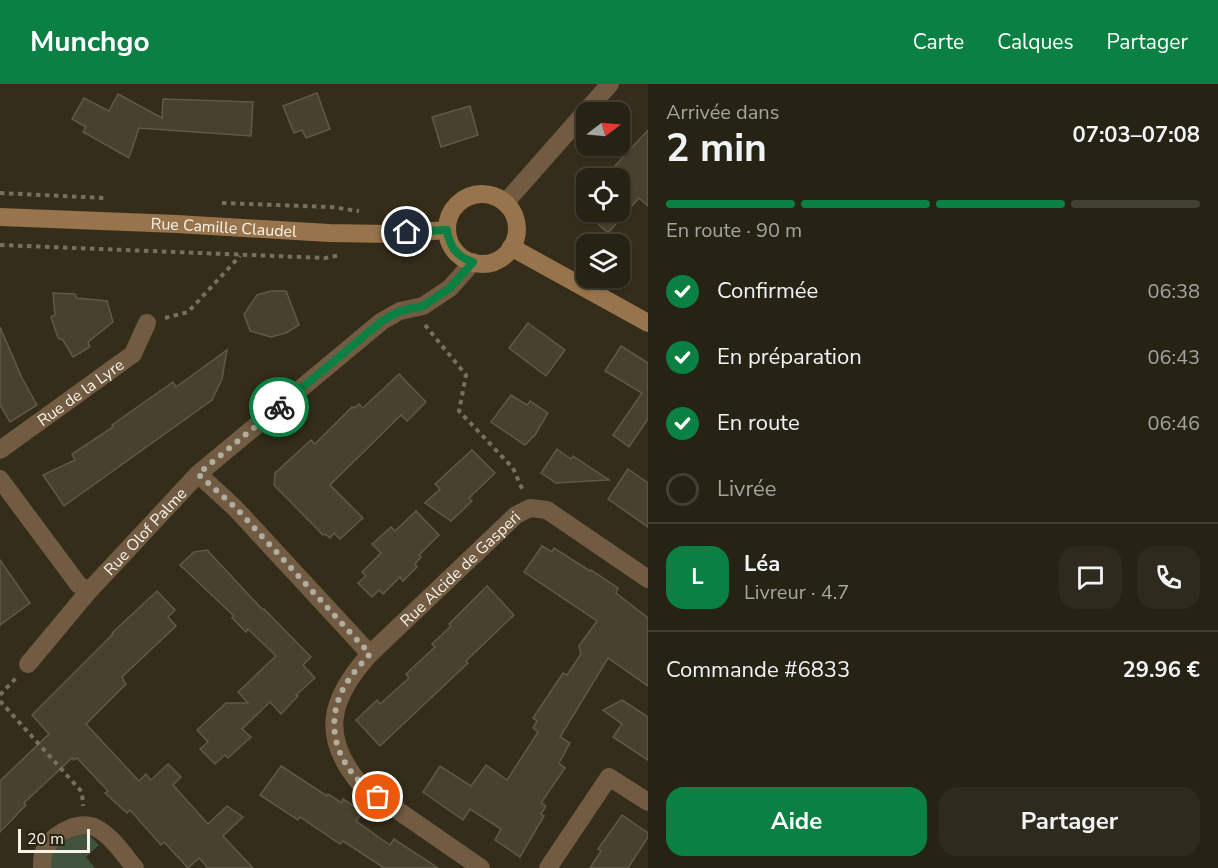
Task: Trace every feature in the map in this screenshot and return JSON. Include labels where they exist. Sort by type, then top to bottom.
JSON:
[{"type":"street","points":[[505,203],[610,84]]},
{"type":"street","points":[[478,194],[490,195],[505,203],[512,211],[516,223],[516,235],[505,255],[482,263],[462,257],[453,248],[447,230],[451,213],[458,204],[478,194]]},
{"type":"street","name":"Rue Camille Claudel","points":[[0,217],[329,233],[390,234],[447,230]]},
{"type":"street","points":[[511,247],[648,323]]},
{"type":"street","name":"Rue Olof Palme","points":[[28,664],[88,592],[198,474],[382,321],[400,311],[423,306],[450,288],[473,262]]},
{"type":"street","name":"Rue de la Lyre","points":[[0,450],[133,354],[147,323]]},
{"type":"street","points":[[198,474],[236,508],[370,654]]},
{"type":"street","points":[[0,479],[78,584],[88,592]]},
{"type":"street","name":"Rue Alcide de Gasperi","points":[[481,868],[361,785],[343,761],[338,746],[334,725],[336,708],[342,692],[353,673],[370,654],[516,515],[530,508],[546,510],[648,579]]},
{"type":"street","points":[[548,868],[609,777],[648,802]]},
{"type":"street","points":[[42,868],[42,857],[46,846],[67,829],[83,825],[93,826],[102,831],[135,868]]},
{"type":"path","points":[[0,245],[325,258],[346,255]]},
{"type":"path","points":[[147,323],[188,312],[240,255]]},
{"type":"path","points":[[413,308],[466,375],[459,411],[513,468],[530,508]]},
{"type":"path","points":[[0,701],[82,792],[83,825]]},
{"type":"green space","points":[[88,834],[99,845],[86,857],[95,868],[49,868],[50,860],[61,843],[67,839]]},
{"type":"building","points":[[317,93],[330,129],[306,138],[302,130],[294,133],[283,106]]},
{"type":"building","points":[[118,94],[162,118],[163,99],[253,102],[251,136],[139,128],[129,158],[83,132],[86,127],[72,119],[84,98],[109,111]]},
{"type":"building","points":[[470,106],[478,135],[441,147],[432,117]]},
{"type":"building","points":[[648,130],[648,206],[639,198],[630,208],[630,168],[613,168],[624,156],[630,156],[630,150]]},
{"type":"building","points":[[596,222],[618,222],[608,233]]},
{"type":"building","points":[[271,291],[286,291],[299,325],[286,333],[271,337],[250,331],[244,314],[257,295]]},
{"type":"building","points":[[53,293],[75,294],[77,298],[107,301],[113,322],[88,342],[90,347],[73,357],[63,340],[58,338],[51,317],[55,315]]},
{"type":"building","points":[[528,323],[565,350],[546,376],[509,348]]},
{"type":"building","points":[[0,327],[22,378],[37,405],[10,422],[0,405]]},
{"type":"building","points":[[621,346],[648,363],[648,419],[629,447],[613,435],[642,393],[605,371]]},
{"type":"building","points":[[227,350],[222,379],[212,400],[64,506],[43,475],[75,460],[72,454],[113,427],[112,425],[173,382],[176,387]]},
{"type":"building","points":[[399,374],[426,402],[407,421],[401,415],[330,485],[363,518],[340,539],[334,533],[330,538],[323,535],[274,485],[275,473],[311,440],[315,444],[352,407],[359,404],[363,408]]},
{"type":"building","points":[[511,395],[527,405],[530,401],[548,413],[535,435],[525,445],[491,422]]},
{"type":"building","points":[[557,449],[571,459],[573,456],[609,480],[556,483],[541,473]]},
{"type":"building","points":[[472,450],[495,473],[469,498],[472,501],[451,521],[425,503],[440,489],[435,484]]},
{"type":"building","points":[[628,469],[648,483],[648,527],[608,499]]},
{"type":"building","points":[[416,511],[439,535],[419,555],[421,557],[415,564],[417,567],[403,581],[400,577],[383,594],[379,590],[372,597],[358,583],[366,576],[362,572],[381,553],[372,544],[391,527],[395,531]]},
{"type":"building","points":[[542,546],[552,552],[554,548],[618,588],[616,593],[648,618],[648,686],[608,658],[560,737],[570,743],[559,763],[565,768],[541,803],[546,806],[541,814],[544,816],[520,857],[495,840],[501,829],[470,809],[463,820],[423,792],[440,766],[471,786],[486,765],[507,780],[538,732],[533,728],[537,721],[533,718],[563,673],[567,675],[581,654],[579,646],[597,621],[524,572]]},
{"type":"building","points":[[207,550],[311,657],[303,665],[315,678],[296,695],[298,696],[281,714],[270,702],[242,729],[251,737],[228,758],[225,755],[215,764],[200,749],[208,742],[197,730],[226,703],[248,703],[238,692],[276,656],[248,629],[246,632],[232,618],[234,616],[180,565],[194,552]]},
{"type":"building","points":[[0,560],[30,603],[0,625]]},
{"type":"building","points":[[487,586],[514,615],[466,661],[468,663],[380,746],[356,720],[377,700],[380,704],[409,678],[406,674],[435,647],[432,644],[451,626],[449,624]]},
{"type":"building","points":[[157,591],[175,610],[168,617],[176,626],[122,677],[126,684],[86,724],[139,781],[146,774],[151,780],[168,764],[181,777],[173,785],[208,824],[227,806],[243,817],[223,836],[253,868],[208,868],[199,858],[188,868],[164,842],[161,845],[130,810],[127,813],[105,793],[108,791],[77,758],[74,760],[72,758],[24,803],[26,805],[0,832],[0,781],[49,734],[32,715],[112,633]]},
{"type":"building","points":[[622,700],[648,717],[648,760],[613,737],[622,724],[603,710]]},
{"type":"building","points":[[281,766],[327,796],[328,794],[342,803],[343,799],[363,812],[356,821],[390,845],[394,839],[438,868],[384,868],[343,841],[340,844],[300,817],[298,820],[260,795]]},
{"type":"building","points":[[622,815],[648,833],[648,837],[628,868],[590,868],[601,851],[598,849]]},
{"type":"way so far","points":[[279,407],[198,474],[236,508],[370,654],[353,673],[342,692],[336,708],[334,725],[343,761],[361,785],[378,797]]},
{"type":"route","points":[[279,407],[382,321],[400,311],[423,306],[450,288],[473,262],[462,257],[453,248],[448,239],[447,230],[407,232]]}]
